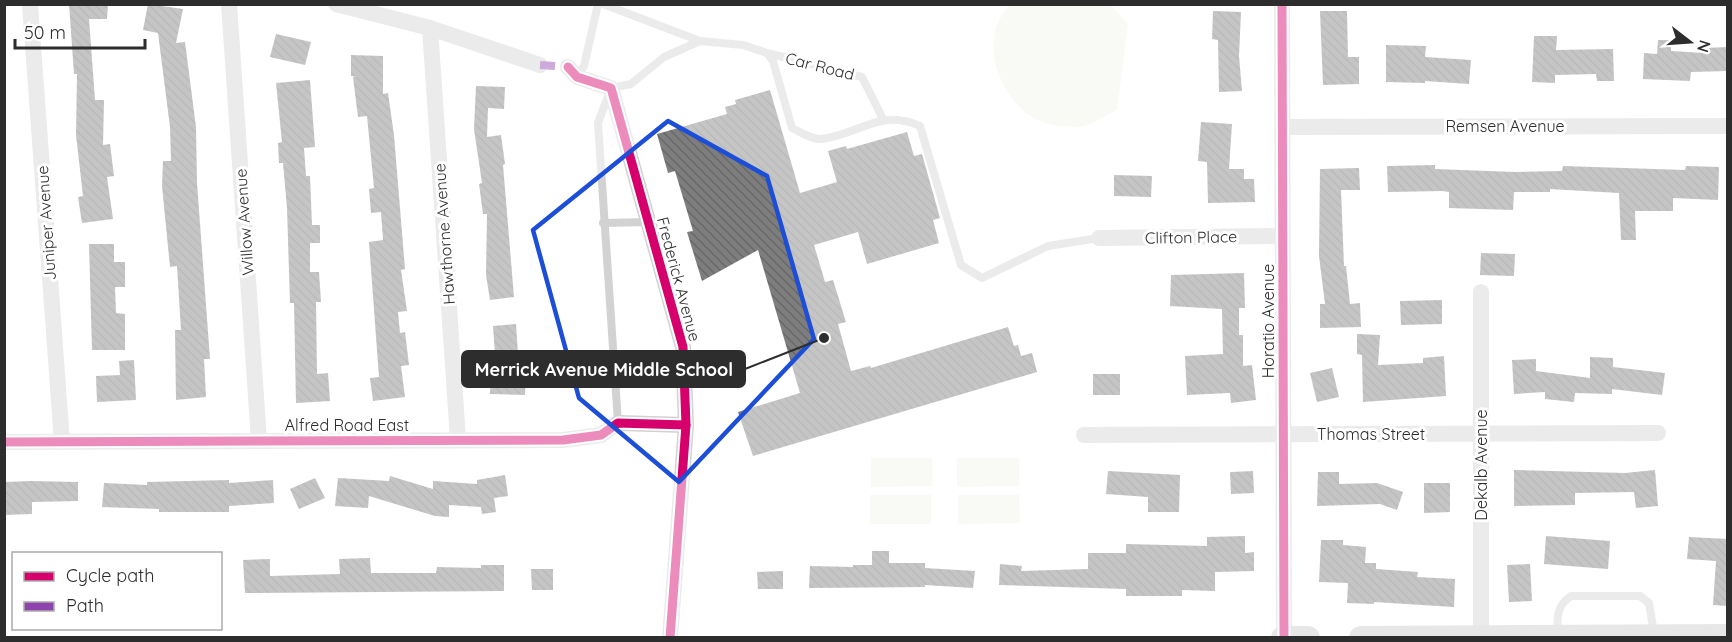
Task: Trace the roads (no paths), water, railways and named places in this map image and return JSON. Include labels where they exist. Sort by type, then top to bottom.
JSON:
[{"type":"main road","points":[[1361,638],[1728,636]]},
{"type":"main road","points":[[1284,638],[1308,638]]},
{"type":"street","name":"Juniper Avenue","points":[[30,4],[62,442]]},
{"type":"street","name":"Willow Avenue","points":[[229,4],[259,440]]},
{"type":"street","points":[[336,4],[430,28],[540,65]]},
{"type":"street","name":"Horatio Avenue","points":[[1282,4],[1284,638]]},
{"type":"street","name":"Hawthorne Avenue","points":[[430,28],[458,439]]},
{"type":"street","points":[[573,72],[611,88]]},
{"type":"street","name":"Frederick Avenue","points":[[611,88],[683,347],[686,425],[670,638]]},
{"type":"street","name":"Remsen Avenue","points":[[1283,127],[1728,126]]},
{"type":"street","name":"Clifton Place","points":[[1099,238],[1282,236]]},
{"type":"street","name":"Dekalb Avenue","points":[[1481,292],[1481,637]]},
{"type":"street","name":"Alfred Road East","points":[[4,442],[563,440],[601,435],[618,423],[686,425]]},
{"type":"street","name":"Thomas Street","points":[[1084,435],[1658,433]]},
{"type":"lane","points":[[573,72],[584,66],[598,4]]},
{"type":"lane","points":[[603,4],[700,41]]},
{"type":"lane","points":[[618,423],[598,123],[611,88],[631,84],[663,57],[700,41]]},
{"type":"lane","name":"Car Road","points":[[700,41],[743,45],[862,77],[883,119]]},
{"type":"lane","points":[[766,53],[773,61],[792,128],[820,140],[883,119],[906,120],[920,126],[961,265],[982,278],[1048,246],[1099,238]]},
{"type":"lane","points":[[603,224],[648,222]]},
{"type":"lane","points":[[1558,637],[1557,616],[1562,603],[1571,596],[1640,596],[1649,603],[1653,616],[1654,637]]},
{"type":"place","name":"Merrick Avenue Middle School","points":[[824,338]]}]
